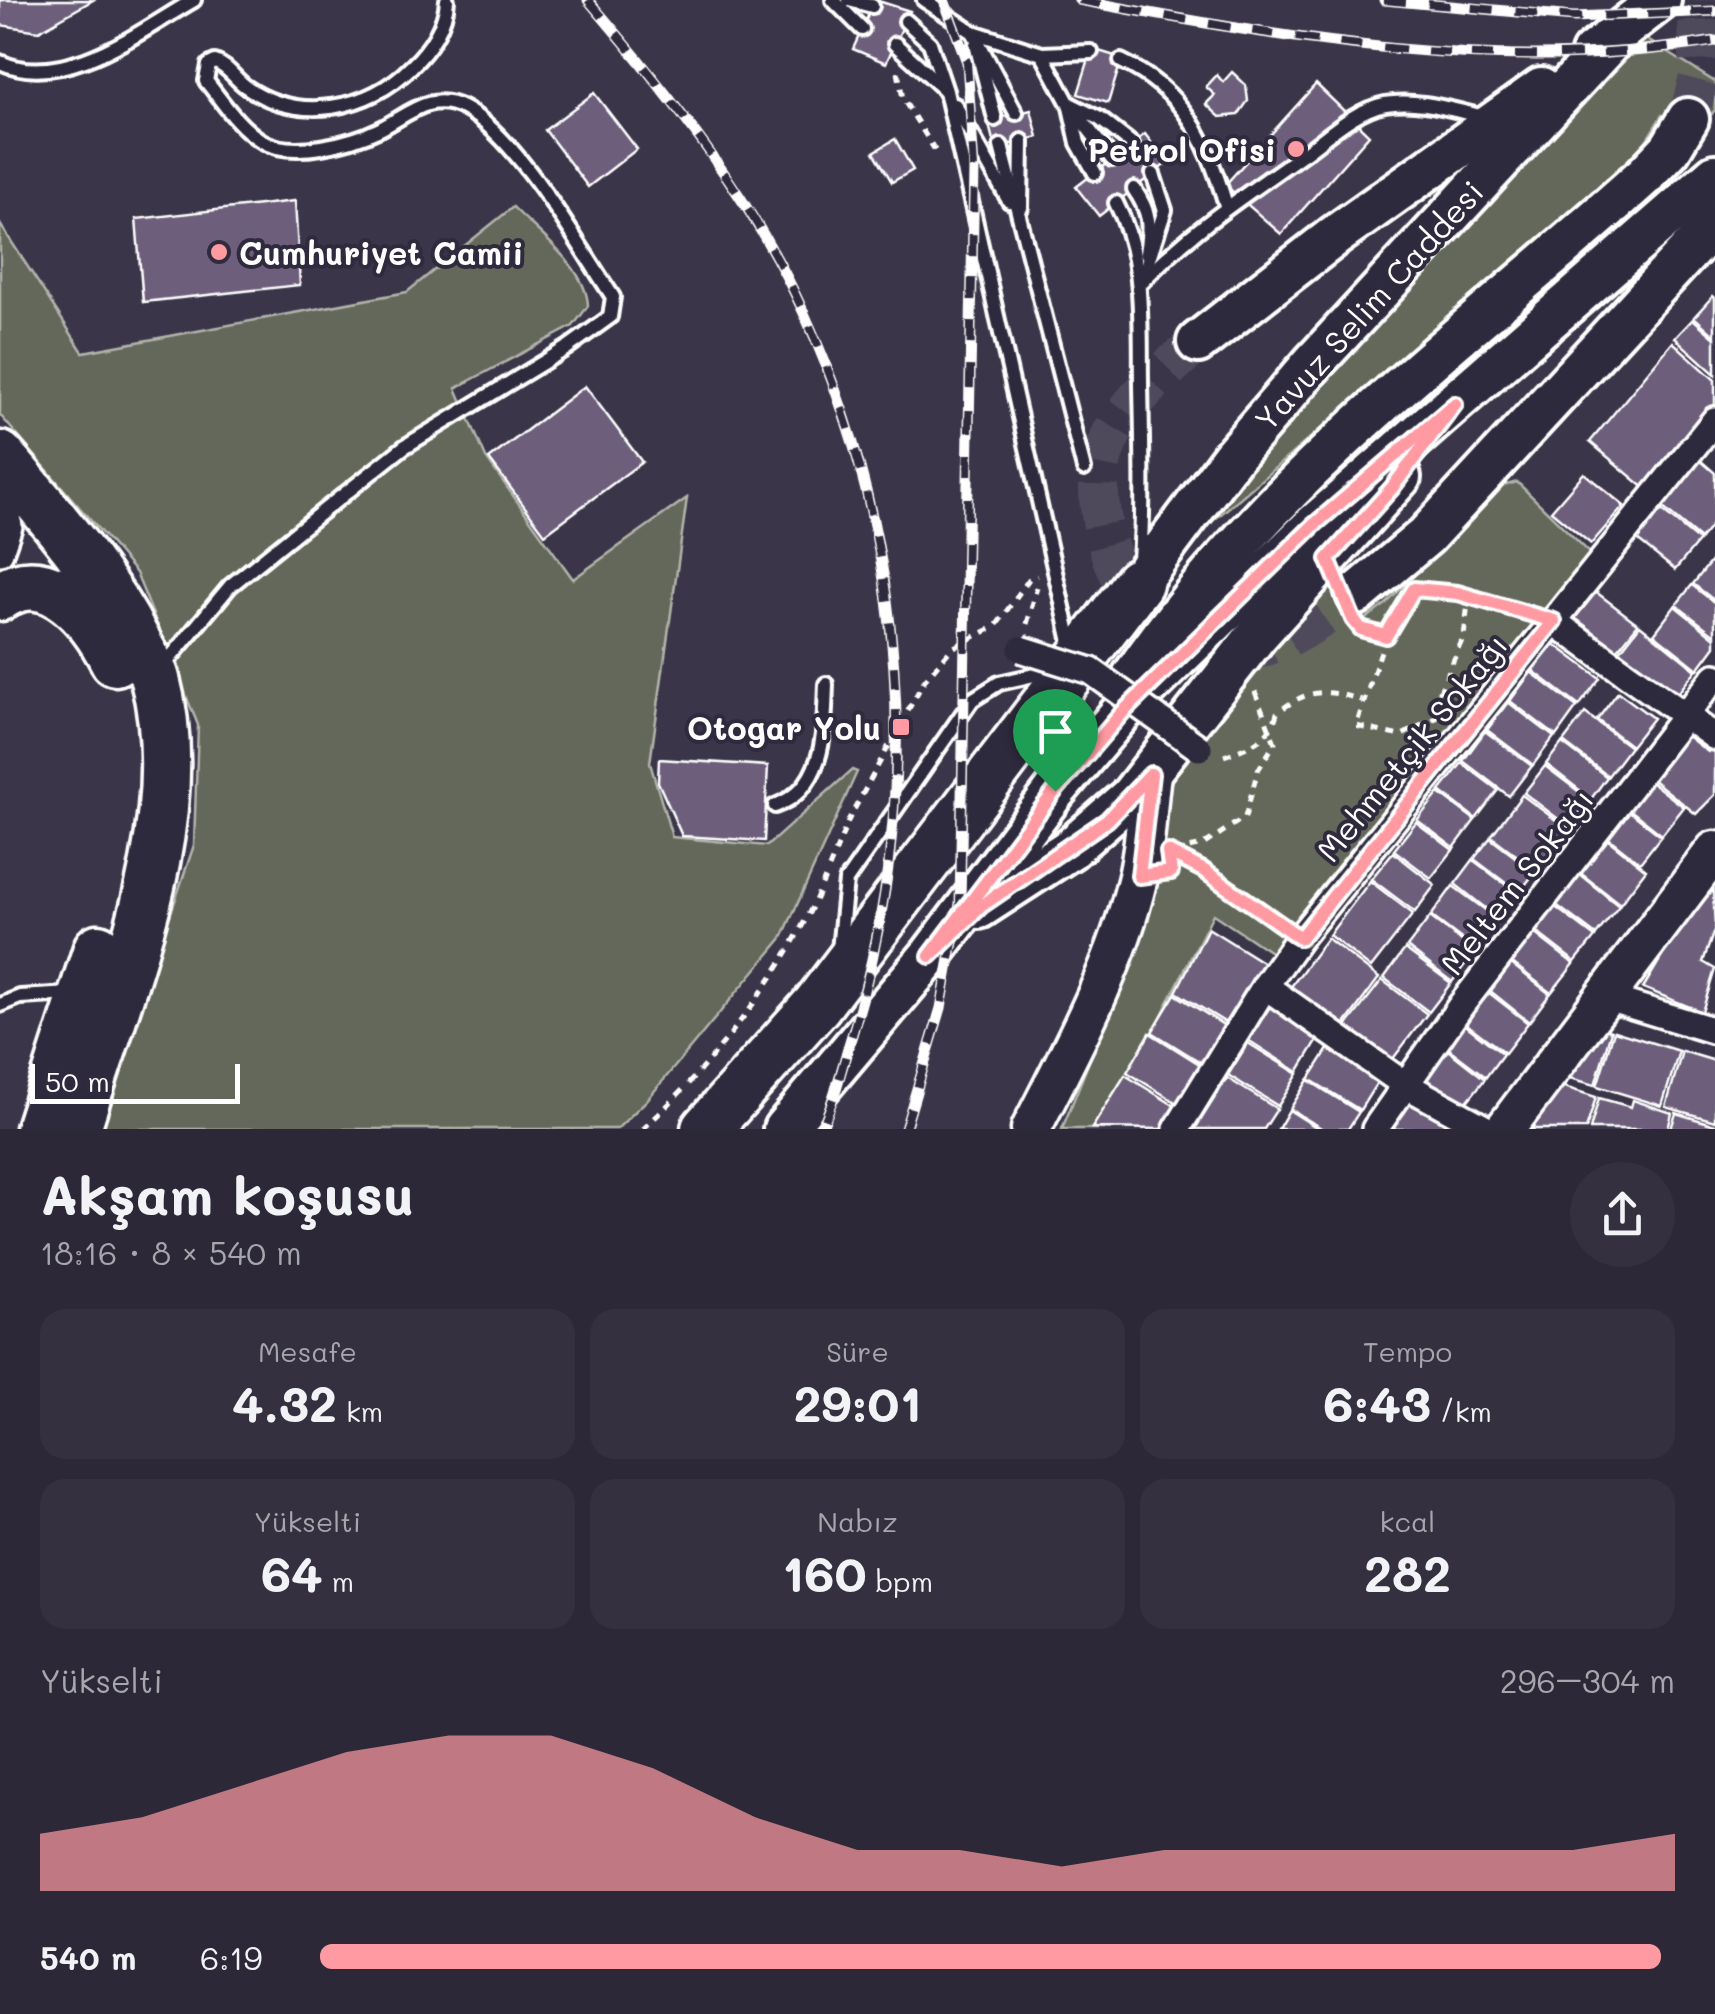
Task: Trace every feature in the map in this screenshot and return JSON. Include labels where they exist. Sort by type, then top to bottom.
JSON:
[{"type":"highway","points":[[0,456],[91,564],[127,618],[141,686],[138,810],[98,999],[76,1129]]},
{"type":"highway","points":[[706,1129],[836,982],[1138,582]]},
{"type":"highway","points":[[0,596],[41,588],[78,606],[141,686]]},
{"type":"highway","points":[[40,1129],[98,999]]},
{"type":"main road","points":[[1198,342],[1336,235],[1613,39],[1660,0]]},
{"type":"main road","name":"Yavuz Selim Caddesi","points":[[1138,582],[1234,456],[1314,362],[1613,39]]},
{"type":"main road","points":[[784,1129],[930,956],[1055,791],[1148,655],[1257,525],[1364,420],[1645,175],[1670,149],[1688,120]]},
{"type":"main road","points":[[1055,791],[1122,713],[1314,525],[1715,176]]},
{"type":"main road","points":[[1355,606],[1426,536],[1715,223]]},
{"type":"main road","points":[[930,956],[981,906],[1107,820],[1151,774],[1232,665],[1392,488],[1455,404]]},
{"type":"street","name":"Mehmetçik Sokağı","points":[[1177,1129],[1264,986],[1300,938],[1715,420]]},
{"type":"street","points":[[0,490],[9,526],[0,552]]},
{"type":"street","points":[[1554,621],[1715,737]]},
{"type":"street","points":[[1021,648],[1091,671],[1206,754]]},
{"type":"street","name":"Meltem Sokağı","points":[[1375,1129],[1404,1084],[1715,677]]},
{"type":"street","points":[[1030,1129],[1153,864],[1151,774]]},
{"type":"street","points":[[1504,1129],[1712,860]]},
{"type":"street","points":[[1264,986],[1404,1084],[1486,1129]]},
{"type":"street","points":[[1604,997],[1715,1031]]},
{"type":"lane","points":[[0,62],[16,69],[47,72],[100,52],[194,0]]},
{"type":"lane","points":[[141,686],[245,574],[404,447],[610,317],[613,297],[515,153],[464,108],[443,101],[417,105],[378,130],[298,149],[266,144],[242,127],[206,81],[208,65],[215,62],[246,87],[292,104],[338,110],[392,87],[429,50],[447,0]]},
{"type":"lane","points":[[833,0],[862,29]]},
{"type":"lane","points":[[848,0],[872,6]]},
{"type":"lane","points":[[924,0],[973,32],[1042,54],[1091,52]]},
{"type":"lane","points":[[906,20],[930,43],[946,91],[1076,665]]},
{"type":"lane","points":[[973,32],[1016,113]]},
{"type":"lane","points":[[973,32],[995,119]]},
{"type":"lane","points":[[899,48],[946,91],[1020,221]]},
{"type":"lane","points":[[1042,54],[1069,104],[1112,159]]},
{"type":"lane","points":[[1120,61],[1161,86],[1204,136],[1226,205]]},
{"type":"lane","points":[[1069,104],[1100,119],[1132,144]]},
{"type":"lane","points":[[1069,104],[1078,143],[1095,173]]},
{"type":"lane","points":[[1139,285],[1180,241],[1226,205],[1359,114],[1385,104],[1440,107],[1497,120]]},
{"type":"lane","points":[[1020,221],[1022,141]]},
{"type":"lane","points":[[1000,146],[1084,469]]},
{"type":"lane","points":[[1139,285],[1165,210],[1154,174]]},
{"type":"lane","points":[[1134,189],[1148,208],[1151,224],[1139,285]]},
{"type":"lane","points":[[1116,202],[1128,226],[1139,285],[1144,490],[1138,582]]},
{"type":"lane","points":[[774,806],[794,799],[813,776],[823,739],[826,684]]},
{"type":"lane","points":[[0,1004],[20,997],[98,999]]},
{"type":"path","points":[[899,48],[897,75],[903,99],[943,164]]},
{"type":"path","points":[[1021,648],[1041,574],[1037,558]]},
{"type":"path","points":[[643,1129],[689,1079],[792,950],[849,819],[924,681],[952,648],[996,626],[1029,580],[1041,574]]},
{"type":"path","points":[[1469,595],[1464,636],[1440,691],[1440,716],[1400,736],[1356,726],[1386,636],[1414,589],[1469,595],[1554,621]]},
{"type":"path","points":[[1355,606],[1361,629],[1386,636]]},
{"type":"path","points":[[1153,864],[1203,845],[1245,817],[1258,770],[1276,743],[1250,680],[1232,665]]},
{"type":"path","points":[[1206,754],[1250,747],[1272,730],[1276,713],[1310,691],[1330,690],[1362,700]]},
{"type":"path","points":[[1153,864],[1170,834]]},
{"type":"path","points":[[1153,864],[1203,870],[1300,938]]},
{"type":"green space","points":[[1646,39],[1715,82],[1715,110],[1697,132],[1662,115],[1633,162],[1193,538],[1400,292]]},
{"type":"green space","points":[[513,207],[570,265],[586,292],[588,306],[573,326],[456,388],[486,458],[573,579],[687,498],[650,763],[672,837],[767,846],[852,770],[857,772],[782,938],[647,1100],[617,1129],[98,1129],[194,845],[198,725],[136,573],[0,415],[0,224],[83,352],[407,292]]},
{"type":"green space","points":[[1517,482],[1592,555],[1278,957],[1213,914],[1104,1129],[1062,1129],[1146,920],[1172,777],[1199,731],[1328,579],[1364,620],[1386,604],[1500,487]]},
{"type":"building","points":[[0,0],[93,0],[39,31],[0,25]]},
{"type":"building","points":[[875,0],[910,11],[886,63],[853,49]]},
{"type":"building","points":[[1092,49],[1122,58],[1108,103],[1078,94]]},
{"type":"building","points":[[1232,72],[1246,85],[1248,101],[1238,115],[1220,117],[1206,104],[1215,95],[1206,87],[1217,75],[1223,82]]},
{"type":"building","points":[[1316,84],[1369,135],[1281,234],[1225,185]]},
{"type":"building","points":[[594,93],[637,149],[588,187],[545,130]]},
{"type":"building","points":[[1031,110],[1038,137],[995,148],[988,121]]},
{"type":"building","points":[[1145,134],[1167,163],[1099,216],[1076,187]]},
{"type":"building","points":[[895,139],[913,170],[892,182],[874,152]]},
{"type":"building","name":"Cumhuriyet Camii","points":[[295,201],[300,285],[143,302],[136,219]]},
{"type":"building","points":[[1715,298],[1715,336],[1694,317]]},
{"type":"building","points":[[1693,319],[1715,338],[1715,374],[1675,338]]},
{"type":"building","points":[[1673,342],[1715,380],[1715,407],[1647,490],[1590,442]]},
{"type":"building","points":[[585,386],[642,462],[545,534],[489,459]]},
{"type":"building","points":[[1700,460],[1715,473],[1715,521],[1700,539],[1662,507]]},
{"type":"building","points":[[1584,473],[1624,506],[1591,544],[1551,511]]},
{"type":"building","points":[[1660,509],[1699,541],[1675,570],[1636,539]]},
{"type":"building","points":[[1715,556],[1715,601],[1693,584]]},
{"type":"building","points":[[1692,585],[1715,603],[1715,635],[1676,605]]},
{"type":"building","points":[[1596,592],[1638,624],[1617,650],[1575,618]]},
{"type":"building","points":[[1675,606],[1715,638],[1715,646],[1698,669],[1654,634]]},
{"type":"building","points":[[1640,625],[1696,670],[1675,697],[1619,652]]},
{"type":"building","points":[[1553,643],[1600,678],[1579,706],[1532,670]]},
{"type":"building","points":[[1531,672],[1577,707],[1556,736],[1510,701]]},
{"type":"building","points":[[1618,692],[1653,718],[1631,746],[1597,720]]},
{"type":"building","points":[[1508,702],[1554,737],[1533,765],[1487,730]]},
{"type":"building","points":[[1585,713],[1630,747],[1608,776],[1563,742]]},
{"type":"building","points":[[1485,731],[1532,766],[1509,796],[1463,761]]},
{"type":"building","points":[[1686,735],[1708,752],[1715,748],[1715,795],[1696,814],[1652,779]]},
{"type":"building","points":[[1562,743],[1607,777],[1591,799],[1546,764]]},
{"type":"building","points":[[659,759],[768,766],[764,841],[682,836],[658,782]]},
{"type":"building","points":[[1462,763],[1498,790],[1476,819],[1440,791]]},
{"type":"building","points":[[1545,766],[1590,800],[1569,827],[1524,793]]},
{"type":"building","points":[[1650,781],[1684,807],[1662,835],[1629,809]]},
{"type":"building","points":[[1439,793],[1475,820],[1454,848],[1417,820]]},
{"type":"building","points":[[1522,795],[1568,829],[1536,870],[1491,836]]},
{"type":"building","points":[[1628,810],[1661,836],[1640,863],[1607,837]]},
{"type":"building","points":[[1416,822],[1453,850],[1431,878],[1394,850]]},
{"type":"building","points":[[1490,838],[1535,872],[1519,893],[1474,859]]},
{"type":"building","points":[[1606,838],[1646,870],[1620,904],[1579,872]]},
{"type":"building","points":[[1393,852],[1435,885],[1415,912],[1371,879]]},
{"type":"building","points":[[1473,860],[1518,894],[1499,919],[1455,884]]},
{"type":"building","points":[[1579,874],[1619,906],[1596,935],[1555,904]]},
{"type":"building","points":[[1370,881],[1413,914],[1371,968],[1329,935]]},
{"type":"building","points":[[1453,886],[1499,920],[1476,950],[1431,916]]},
{"type":"building","points":[[1713,890],[1715,928],[1703,962],[1715,969],[1702,1012],[1643,988],[1679,928]]},
{"type":"building","points":[[1554,906],[1595,937],[1575,962],[1535,931]]},
{"type":"building","points":[[1430,917],[1475,951],[1452,982],[1407,947]]},
{"type":"building","points":[[1208,928],[1264,963],[1226,1023],[1176,992]]},
{"type":"building","points":[[1534,933],[1574,964],[1551,993],[1511,962]]},
{"type":"building","points":[[1327,938],[1379,978],[1342,1028],[1290,988]]},
{"type":"building","points":[[1405,949],[1451,983],[1429,1012],[1384,978]]},
{"type":"building","points":[[1510,963],[1550,994],[1529,1022],[1489,990]]},
{"type":"building","points":[[1382,980],[1427,1014],[1389,1064],[1344,1029]]},
{"type":"building","points":[[1488,992],[1528,1023],[1505,1053],[1464,1022]]},
{"type":"building","points":[[1175,994],[1225,1026],[1202,1063],[1152,1032]]},
{"type":"building","points":[[1271,1005],[1320,1036],[1298,1072],[1248,1040]]},
{"type":"building","points":[[1463,1023],[1503,1054],[1486,1077],[1445,1046]]},
{"type":"building","points":[[1595,1026],[1611,1031],[1595,1085],[1559,1075]]},
{"type":"building","points":[[1614,1031],[1679,1051],[1662,1106],[1597,1086]]},
{"type":"building","points":[[1150,1033],[1201,1065],[1177,1103],[1127,1072]]},
{"type":"building","points":[[1248,1043],[1298,1074],[1278,1106],[1228,1075]]},
{"type":"building","points":[[1444,1047],[1485,1079],[1461,1109],[1421,1077]]},
{"type":"building","points":[[1328,1049],[1378,1081],[1360,1110],[1309,1079]]},
{"type":"building","points":[[1682,1051],[1715,1061],[1715,1121],[1666,1107]]},
{"type":"building","points":[[1125,1075],[1175,1106],[1161,1129],[1092,1128]]},
{"type":"building","points":[[1227,1078],[1277,1109],[1264,1129],[1195,1129]]},
{"type":"building","points":[[1308,1080],[1359,1112],[1348,1129],[1323,1129],[1290,1109]]},
{"type":"building","points":[[1555,1084],[1596,1097],[1586,1129],[1530,1129]]},
{"type":"building","points":[[1404,1097],[1445,1123],[1442,1129],[1390,1129]]},
{"type":"building","points":[[1599,1098],[1631,1107],[1633,1100],[1672,1113],[1668,1129],[1590,1129]]},
{"type":"building","points":[[1289,1110],[1319,1129],[1278,1129]]},
{"type":"building","points":[[1676,1113],[1715,1125],[1715,1129],[1671,1129]]},
{"type":"tunnel","points":[[1688,119],[1700,74],[1697,0]]},
{"type":"tunnel","points":[[1198,342],[1131,406],[1104,452],[1099,481],[1108,547],[1121,580],[1139,609],[1162,633],[1189,648],[1219,654],[1275,642],[1309,626],[1357,594]]},
{"type":"railway","points":[[588,0],[707,148],[759,228],[803,311],[838,397],[865,486],[883,577],[894,668],[896,761],[890,853],[875,945],[838,1083],[821,1129]]},
{"type":"railway","points":[[905,1129],[941,1008],[960,904],[974,168],[967,62],[944,0]]},
{"type":"railway","points":[[1079,0],[1237,28],[1396,49],[1555,55],[1715,41]]},
{"type":"railway","points":[[1384,0],[1574,17],[1715,11]]},
{"type":"place","name":"Petrol Ofisi","points":[[1296,149]]},
{"type":"place","name":"Cumhuriyet Camii","points":[[219,252]]},
{"type":"place","name":"Otogar Yolu","points":[[901,727]]},
{"type":"route","points":[[1455,404],[1392,488],[1328,559],[1353,619],[1361,629],[1386,636],[1414,589],[1458,593],[1524,609],[1554,621],[1300,938],[1203,870],[1168,852],[1171,872],[1139,876],[1151,774],[1107,820],[1070,849],[981,906],[930,956],[1055,791],[1122,713],[1314,525],[1455,404]]}]
